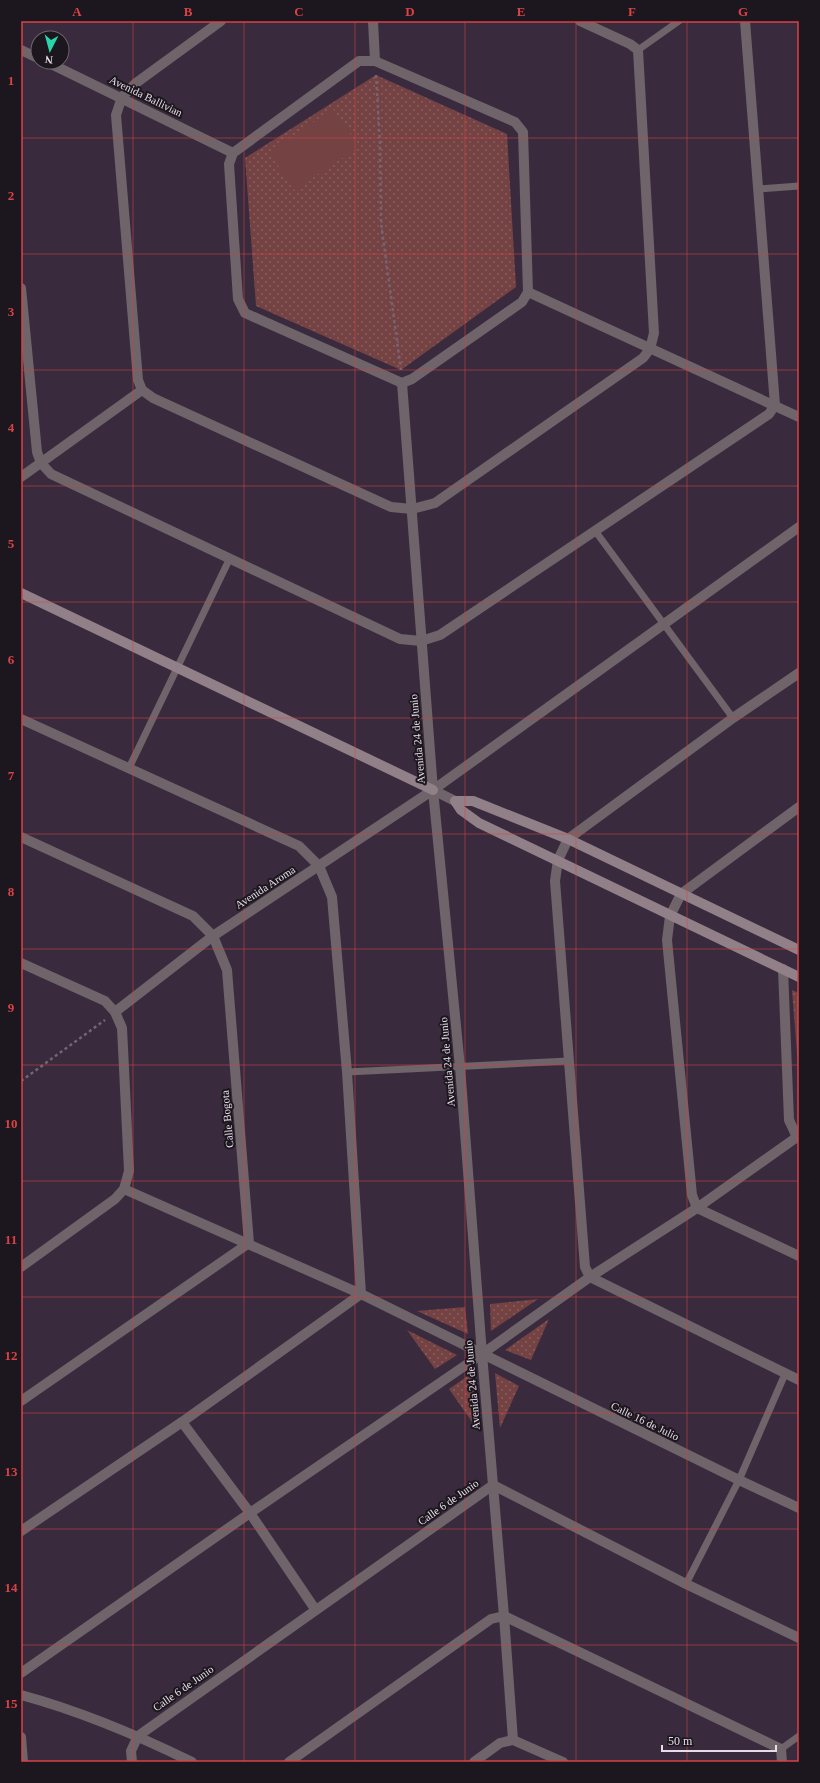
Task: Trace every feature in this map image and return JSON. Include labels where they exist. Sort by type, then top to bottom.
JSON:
[{"type":"street","points":[[221,21],[136,83],[122,97],[116,115],[138,380],[142,390],[153,398],[391,507],[412,509],[435,503],[643,358],[650,349],[654,333],[638,50],[630,44],[580,21]]},
{"type":"street","points":[[373,21],[375,61]]},
{"type":"street","points":[[21,288],[37,452],[41,463],[51,474],[229,560],[400,640],[421,641],[440,635],[596,532],[769,414],[775,405],[744,21]]},
{"type":"street","points":[[359,61],[375,61],[515,122],[523,132],[528,292],[522,302],[412,380],[402,383],[245,313],[238,299],[229,164],[233,153],[359,61]]},
{"type":"street","name":"Avenida Ballivian","points":[[64,70],[122,97],[233,153]]},
{"type":"street","points":[[528,292],[799,417]]},
{"type":"street","name":"Avenida 24 de Junio","points":[[402,383],[433,790],[460,1067],[504,1616],[512,1740]]},
{"type":"street","points":[[21,477],[142,390]]},
{"type":"street","name":"Avenida Aroma","points":[[115,1012],[213,936],[433,790],[665,625],[799,527]]},
{"type":"street","points":[[21,593],[455,801],[473,801],[568,839],[681,894],[797,947]]},
{"type":"street","points":[[799,673],[733,718],[568,839],[558,860],[555,881],[585,1267],[590,1277],[799,1380]]},
{"type":"street","points":[[21,719],[299,846],[319,866],[332,897],[347,1072],[361,1294],[182,1422],[21,1531]]},
{"type":"street","points":[[455,801],[460,810],[479,823],[799,977]]},
{"type":"street","points":[[799,807],[681,894],[670,916],[667,940],[692,1195],[697,1208],[799,1256]]},
{"type":"street","name":"Calle Bogota","points":[[21,837],[193,916],[213,936],[227,970],[249,1243]]},
{"type":"street","points":[[21,963],[105,1001],[115,1012],[122,1028],[129,1171],[124,1188],[115,1199],[21,1267]]},
{"type":"street","points":[[21,1673],[250,1513],[482,1354],[590,1277],[697,1208],[798,1138],[789,1120],[783,969]]},
{"type":"street","name":"Calle 16 de Julio","points":[[124,1188],[361,1294],[738,1480],[799,1508]]},
{"type":"street","points":[[21,1401],[249,1243]]},
{"type":"street","points":[[182,1422],[250,1513],[315,1609]]},
{"type":"street","name":"Calle 6 de Junio","points":[[138,1736],[315,1609],[493,1485],[686,1584],[799,1638]]},
{"type":"street","points":[[289,1762],[490,1619],[504,1616],[781,1749],[782,1762]]},
{"type":"street","points":[[21,1695],[47,1702],[138,1736],[192,1762]]},
{"type":"street","points":[[132,1762],[131,1751],[138,1736]]},
{"type":"street","points":[[21,1738],[23,1762]]},
{"type":"street","points":[[474,1762],[500,1743],[512,1740],[563,1762]]},
{"type":"lane","points":[[638,50],[679,21]]},
{"type":"lane","points":[[758,189],[799,186]]},
{"type":"lane","points":[[596,532],[733,718]]},
{"type":"lane","points":[[130,768],[229,560]]},
{"type":"lane","points":[[347,1072],[568,1061]]},
{"type":"lane","points":[[686,1584],[738,1480],[785,1374]]},
{"type":"lane","points":[[781,1749],[799,1736]]},
{"type":"path","points":[[375,61],[380,144],[381,223],[402,383]]},
{"type":"path","points":[[21,1081],[115,1012]]},
{"type":"shaded area","points":[[376,75],[507,134],[516,287],[401,370],[256,306],[245,158]]},
{"type":"shaded area","points":[[333,109],[359,147],[294,190],[269,152]]},
{"type":"shaded area","points":[[792,990],[799,993],[799,1078]]},
{"type":"shaded area","points":[[538,1299],[491,1331],[490,1304]]},
{"type":"shaded area","points":[[465,1307],[468,1334],[417,1311]]},
{"type":"shaded area","points":[[549,1319],[531,1360],[505,1350]]},
{"type":"shaded area","points":[[407,1330],[457,1355],[435,1369]]},
{"type":"shaded area","points":[[472,1373],[477,1429],[449,1389]]},
{"type":"shaded area","points":[[495,1373],[519,1386],[500,1428]]}]
